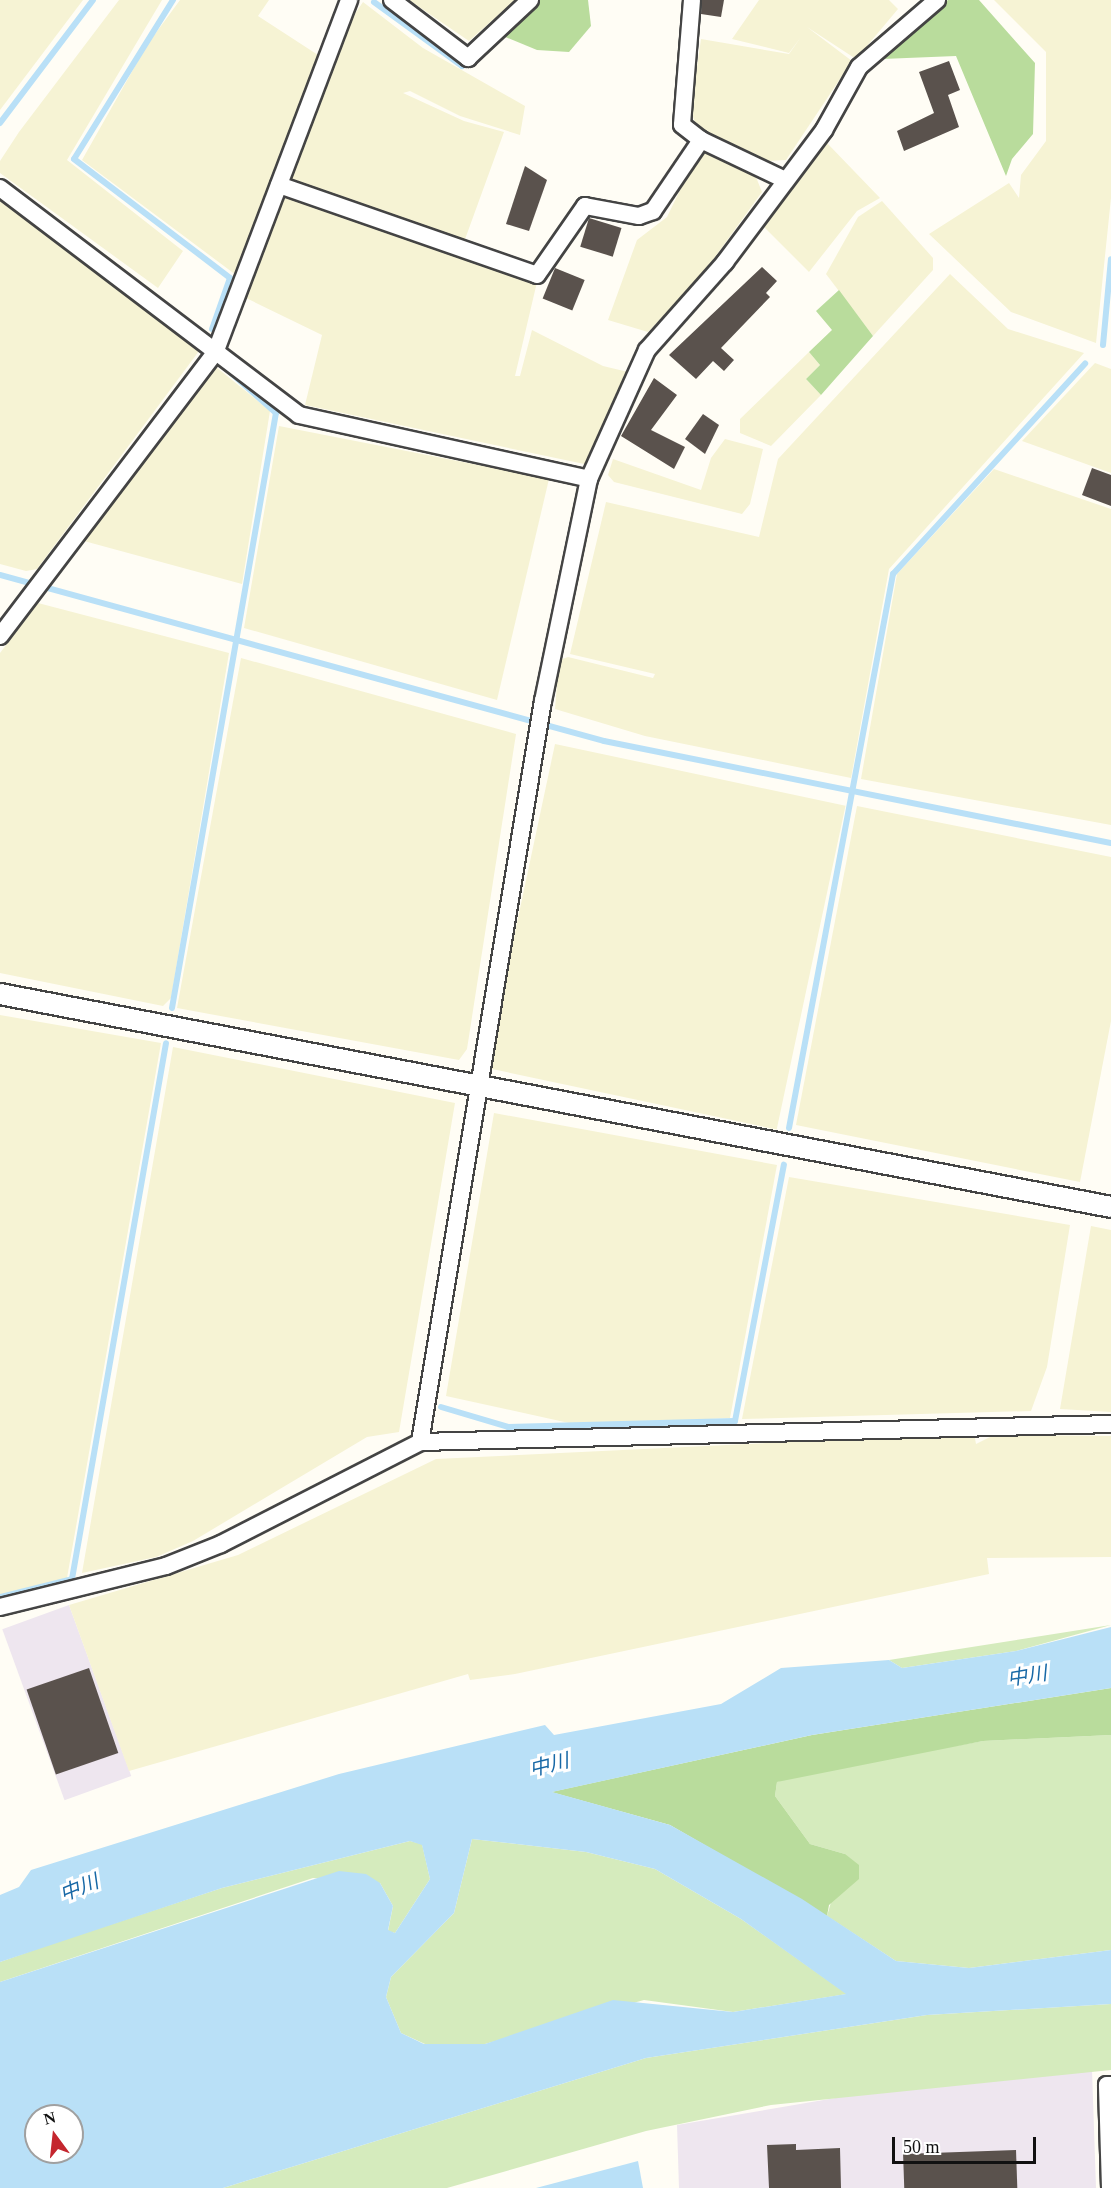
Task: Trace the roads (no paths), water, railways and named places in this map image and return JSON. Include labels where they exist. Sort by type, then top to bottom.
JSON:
[{"type":"street","points":[[0,636],[215,353],[349,0]]},
{"type":"street","points":[[392,0],[468,58],[530,0]]},
{"type":"street","points":[[692,0],[682,125],[700,140],[783,179]]},
{"type":"street","points":[[420,1442],[541,714],[589,479],[647,350],[725,262],[783,179],[824,130],[859,67],[938,0]]},
{"type":"street","points":[[279,185],[537,275],[585,206],[639,216],[653,211],[700,140]]},
{"type":"street","points":[[0,188],[299,415],[589,479]]},
{"type":"street","points":[[0,994],[1111,1207]]},
{"type":"street","points":[[0,1607],[177,1562],[420,1442],[1111,1425]]},
{"type":"street","points":[[1110,2188],[1107,2085],[1111,2085]]},
{"type":"water","name":"中川","points":[[1111,1627],[1111,1688],[812,1735],[552,1792],[670,1825],[802,1899],[896,1961],[969,1968],[1111,1950],[1111,2004],[927,2015],[646,2058],[223,2188],[0,2188],[0,1982],[339,1871],[366,1874],[380,1883],[393,1906],[388,1930],[395,1933],[430,1879],[422,1845],[410,1841],[222,1888],[0,1962],[0,1895],[19,1887],[31,1870],[339,1774],[545,1725],[554,1735],[721,1704],[781,1668],[889,1660],[902,1668],[1016,1651]],"holes":[[[472,1839],[586,1852],[655,1869],[741,1919],[846,1994],[733,2012],[613,2000],[485,2044],[424,2044],[401,2033],[386,1997],[391,1977],[454,1913]]]},
{"type":"water","points":[[638,2161],[643,2188],[536,2188]]},
{"type":"waterway","points":[[0,123],[93,0]]},
{"type":"waterway","points":[[173,0],[74,159],[230,278],[212,329]]},
{"type":"waterway","points":[[374,2],[462,66],[470,62]]},
{"type":"waterway","points":[[1103,345],[1111,259]]},
{"type":"waterway","points":[[789,1128],[893,574],[1085,364]]},
{"type":"waterway","points":[[172,1008],[276,413],[230,372]]},
{"type":"waterway","points":[[0,575],[604,741],[1111,843]]},
{"type":"waterway","points":[[0,1597],[72,1579],[166,1043]]},
{"type":"waterway","points":[[441,1407],[508,1427],[735,1421],[784,1165]]}]
